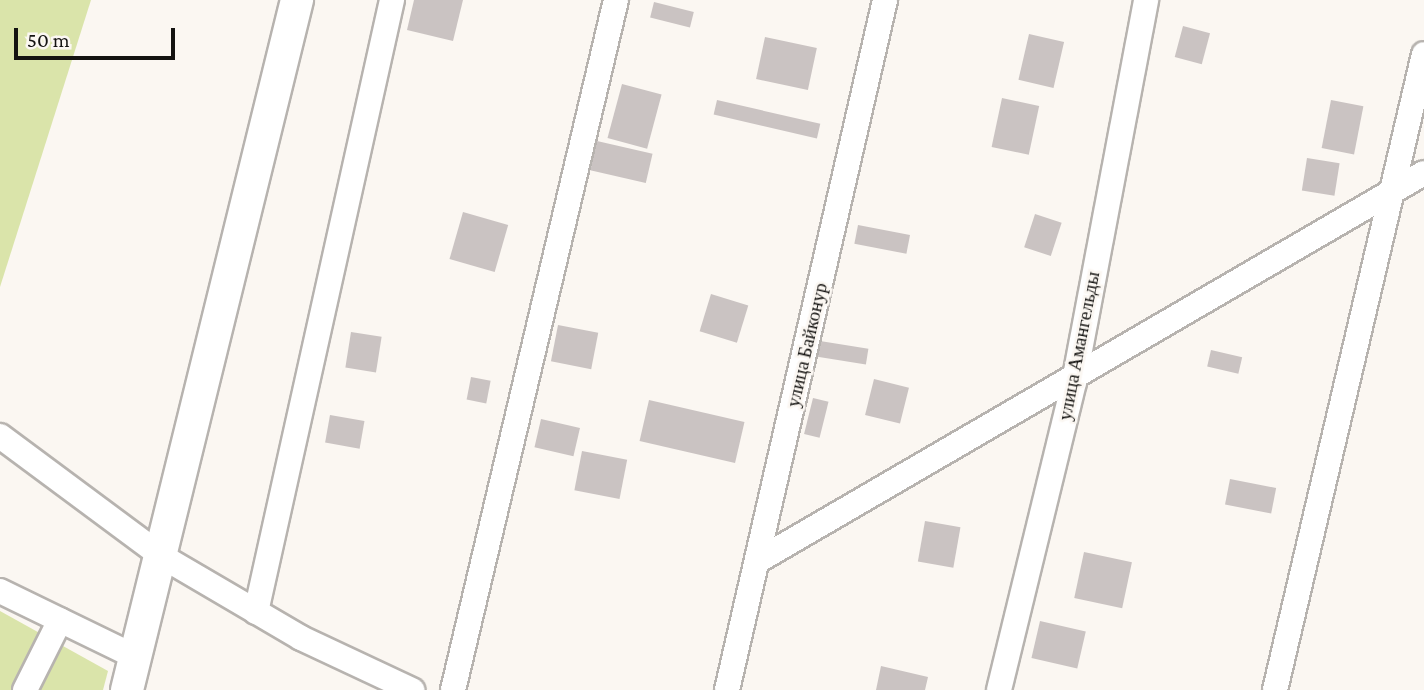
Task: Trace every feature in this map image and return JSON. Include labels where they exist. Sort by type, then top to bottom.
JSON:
[{"type":"main road","points":[[127,690],[163,557],[297,0]]},
{"type":"street","points":[[256,612],[392,0]]},
{"type":"street","points":[[453,690],[616,0]]},
{"type":"street","name":"улица Байконур","points":[[727,690],[759,560],[885,0]]},
{"type":"street","name":"улица Амангельды","points":[[999,690],[1074,382],[1146,0]]},
{"type":"street","points":[[1275,690],[1424,54]]},
{"type":"street","points":[[759,560],[1074,382],[1424,173]]},
{"type":"street","points":[[0,436],[163,557],[256,612],[412,690]]},
{"type":"street","points":[[0,591],[136,657]]},
{"type":"street","points":[[25,690],[60,620]]},
{"type":"green space","points":[[0,0],[91,0],[0,287]]},
{"type":"green space","points":[[0,611],[108,671],[103,690],[0,690]]},
{"type":"building","points":[[414,0],[463,0],[453,41],[407,30]]},
{"type":"building","points":[[654,2],[694,12],[690,27],[650,18]]},
{"type":"building","points":[[1183,26],[1210,33],[1202,64],[1175,57]]},
{"type":"building","points":[[1029,34],[1064,42],[1054,88],[1018,80]]},
{"type":"building","points":[[765,37],[817,48],[808,90],[756,79]]},
{"type":"building","points":[[622,84],[662,95],[647,149],[608,138]]},
{"type":"building","points":[[1002,98],[1039,106],[1029,155],[992,147]]},
{"type":"building","points":[[717,100],[820,124],[817,138],[714,115]]},
{"type":"building","points":[[1331,100],[1363,106],[1354,154],[1322,148]]},
{"type":"building","points":[[597,141],[653,154],[646,183],[590,170]]},
{"type":"building","points":[[1307,158],[1340,163],[1334,196],[1302,191]]},
{"type":"building","points":[[463,212],[508,225],[495,272],[449,259]]},
{"type":"building","points":[[1035,214],[1062,223],[1051,256],[1024,247]]},
{"type":"building","points":[[858,225],[910,235],[906,254],[854,244]]},
{"type":"building","points":[[711,294],[748,305],[737,343],[700,331]]},
{"type":"building","points":[[558,325],[598,333],[591,369],[551,361]]},
{"type":"building","points":[[351,332],[382,337],[376,372],[345,368]]},
{"type":"building","points":[[820,341],[868,349],[866,364],[817,357]]},
{"type":"building","points":[[1211,350],[1242,357],[1238,374],[1207,367]]},
{"type":"building","points":[[471,377],[491,381],[486,403],[467,400]]},
{"type":"building","points":[[874,379],[909,388],[900,424],[865,415]]},
{"type":"building","points":[[813,398],[829,402],[820,438],[804,434]]},
{"type":"building","points":[[649,400],[744,422],[735,463],[640,441]]},
{"type":"building","points":[[330,415],[364,421],[360,449],[325,443]]},
{"type":"building","points":[[541,419],[580,428],[573,456],[534,447]]},
{"type":"building","points":[[582,451],[627,460],[620,499],[574,490]]},
{"type":"building","points":[[1230,479],[1276,488],[1271,513],[1225,505]]},
{"type":"building","points":[[925,521],[960,527],[953,568],[918,561]]},
{"type":"building","points":[[1084,552],[1132,562],[1122,608],[1074,598]]},
{"type":"building","points":[[1040,621],[1086,632],[1077,669],[1031,658]]},
{"type":"building","points":[[881,666],[928,677],[925,690],[876,690]]}]
